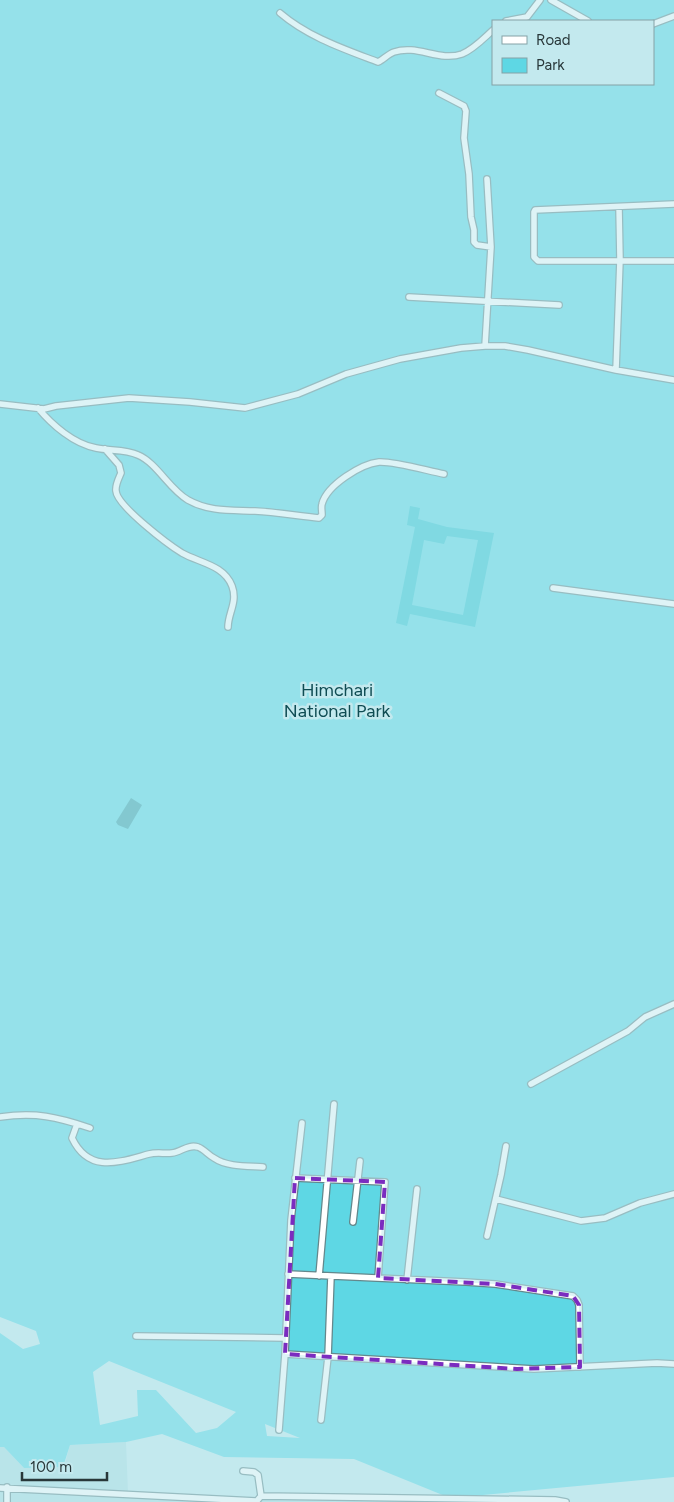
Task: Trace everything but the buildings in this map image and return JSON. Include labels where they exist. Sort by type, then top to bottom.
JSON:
[{"type":"street","points":[[511,20],[527,17],[540,0]]},
{"type":"street","points":[[551,0],[586,20]]},
{"type":"street","points":[[280,13],[292,24],[310,33],[378,62],[392,52],[408,50],[443,57],[461,54],[474,48],[492,31]]},
{"type":"street","points":[[654,24],[674,16]]},
{"type":"street","points":[[439,93],[464,106],[466,111],[464,138],[469,174],[474,242],[477,245],[491,247]]},
{"type":"street","points":[[485,346],[491,247],[487,179]]},
{"type":"street","points":[[674,204],[535,210],[534,212],[534,257],[538,261],[674,261]]},
{"type":"street","points":[[616,370],[620,260],[619,207]]},
{"type":"street","points":[[409,297],[559,305]]},
{"type":"street","points":[[0,404],[41,409],[129,398],[245,408],[281,399],[346,374],[400,359],[461,348],[485,346],[505,346],[528,350],[616,370],[674,380]]},
{"type":"street","points":[[41,409],[49,421],[77,440],[94,448],[138,455],[151,465],[172,488],[187,499],[201,506],[219,510],[256,511],[319,518],[322,515],[322,506],[326,496],[340,480],[357,470],[378,462],[388,462],[444,474]]},
{"type":"street","points":[[105,449],[119,465],[121,473],[116,486],[116,493],[136,516],[163,540],[183,554],[219,568],[230,582],[234,595],[233,609],[228,621],[228,627]]},
{"type":"street","points":[[553,588],[674,604]]},
{"type":"street","points":[[531,1084],[628,1031],[645,1017],[674,1004]]},
{"type":"street","points":[[318,1276],[334,1104]]},
{"type":"street","points":[[0,1117],[22,1114],[55,1117],[90,1128]]},
{"type":"street","points":[[279,1430],[285,1354],[291,1220],[302,1123]]},
{"type":"street","points":[[77,1124],[72,1138],[77,1148],[88,1158],[101,1163],[132,1160],[151,1153],[173,1153],[186,1147],[198,1147],[222,1162],[263,1167]]},
{"type":"street","points":[[488,1236],[506,1146]]},
{"type":"street","points":[[353,1222],[360,1161]]},
{"type":"street","points":[[295,1178],[385,1182],[378,1278]]},
{"type":"street","points":[[407,1280],[416,1189]]},
{"type":"street","points":[[496,1200],[581,1222],[606,1218],[640,1203],[674,1194]]},
{"type":"street","points":[[288,1274],[495,1284],[573,1296],[578,1300],[579,1305],[580,1367]]},
{"type":"street","points":[[321,1420],[328,1357],[331,1276]]},
{"type":"street","points":[[136,1336],[285,1338]]},
{"type":"street","points":[[285,1354],[525,1369],[657,1363],[674,1364]]},
{"type":"street","points":[[243,1471],[254,1472],[258,1475],[261,1496]]},
{"type":"street","points":[[7,1487],[7,1502]]},
{"type":"street","points":[[0,1488],[170,1499],[256,1501],[261,1496],[421,1500],[555,1500],[566,1502]]},
{"type":"highlighted area","points":[[295,1178],[385,1182],[378,1278],[495,1284],[573,1296],[579,1305],[580,1367],[517,1369],[285,1354]]},
{"type":"shaded area","points":[[410,506],[420,508],[418,519],[447,527],[494,533],[475,627],[410,614],[407,626],[396,623],[415,527],[407,525]],"holes":[[[447,536],[478,540],[463,615],[412,605],[424,540],[444,544]]]},
{"type":"shaded area","points":[[131,798],[142,805],[128,829],[118,825],[116,822]]},
{"type":"shaded area","points":[[126,1442],[128,1493],[251,1501],[264,1493],[537,1502],[0,1502],[0,1447],[4,1447],[24,1468],[64,1467],[70,1445]]},
{"type":"green space","name":"Himchari National Park","points":[[0,0],[674,0],[674,1477],[450,1498],[354,1459],[224,1457],[162,1434],[126,1442],[70,1445],[63,1467],[24,1468],[4,1447],[0,1447],[0,1333],[23,1349],[40,1344],[36,1331],[0,1317]],"holes":[[[109,1361],[236,1412],[217,1428],[196,1433],[156,1390],[137,1390],[138,1416],[100,1425],[93,1372]],[[265,1424],[300,1438],[267,1436]]]}]
